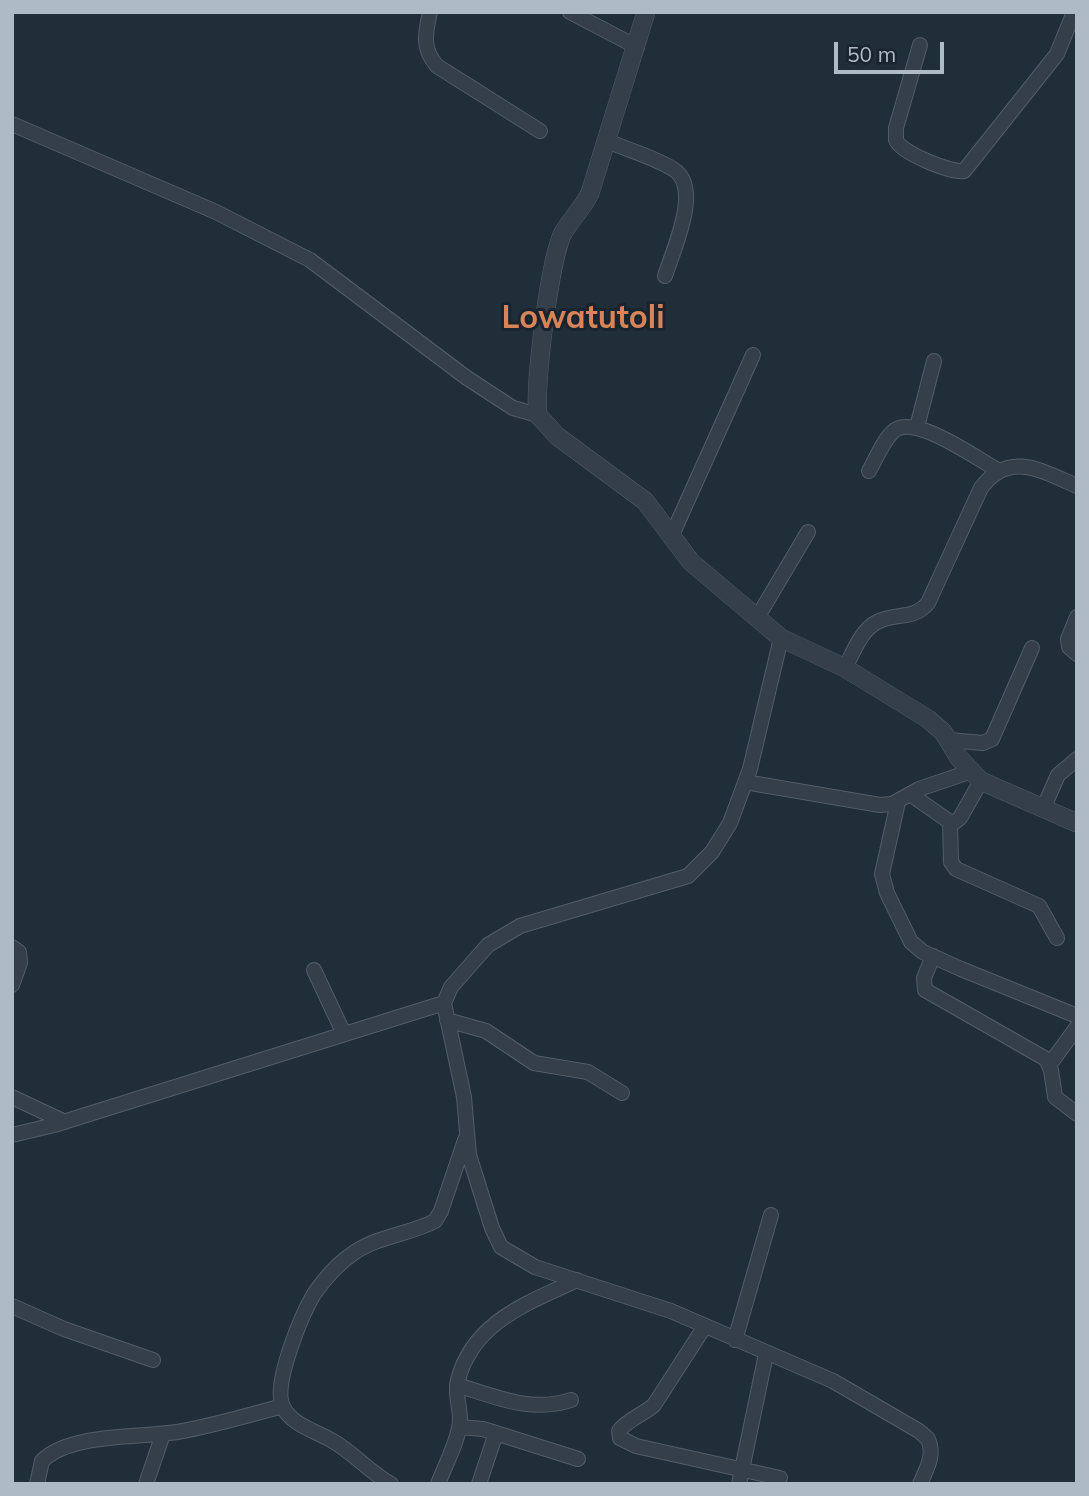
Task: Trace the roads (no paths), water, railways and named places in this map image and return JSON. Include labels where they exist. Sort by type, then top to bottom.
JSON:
[{"type":"street","points":[[430,12],[425,44],[429,57],[437,66],[540,131]]},
{"type":"street","points":[[570,12],[637,47]]},
{"type":"street","points":[[538,415],[538,377],[556,254],[564,233],[581,212],[590,193],[646,12]]},
{"type":"street","points":[[920,45],[896,128],[896,140],[902,147],[954,172],[964,171],[1057,54],[1067,36],[1074,12]]},
{"type":"street","points":[[12,124],[216,212],[310,260],[467,379],[513,408],[538,415],[557,436],[645,501],[710,580],[781,638],[845,668],[928,719],[949,740],[975,776],[1077,823]]},
{"type":"street","points":[[607,141],[675,169],[686,182],[689,197],[665,276]]},
{"type":"street","points":[[671,535],[753,355]]},
{"type":"street","points":[[917,426],[934,361]]},
{"type":"street","points":[[869,471],[891,434],[898,428],[917,426],[998,470]]},
{"type":"street","points":[[845,668],[865,631],[877,622],[913,615],[928,603],[981,488],[998,470],[1018,466],[1037,469],[1077,486]]},
{"type":"street","points":[[757,618],[808,532]]},
{"type":"street","points":[[1077,617],[1068,639],[1069,648],[1077,654]]},
{"type":"street","points":[[781,638],[745,782],[730,823],[712,852],[688,876],[520,926],[488,944],[459,976],[444,1003],[464,1097],[469,1155],[501,1248],[535,1267],[671,1311],[833,1381],[919,1431],[932,1448],[920,1484]]},
{"type":"street","points":[[949,740],[983,743],[992,739],[1032,648]]},
{"type":"street","points":[[1043,809],[1058,775],[1077,759]]},
{"type":"street","points":[[745,782],[880,806],[975,776]]},
{"type":"street","points":[[975,776],[960,817],[951,825],[950,862],[956,869],[1039,906],[1057,938]]},
{"type":"street","points":[[904,798],[951,825]]},
{"type":"street","points":[[904,798],[882,874],[884,885],[911,942],[933,956],[1077,1016]]},
{"type":"street","points":[[12,947],[19,952],[21,959],[12,985]]},
{"type":"street","points":[[933,956],[922,986],[925,990],[1000,1031],[1049,1064],[1055,1097],[1077,1114]]},
{"type":"street","points":[[314,970],[344,1034]]},
{"type":"street","points":[[12,1135],[65,1122],[444,1003]]},
{"type":"street","points":[[447,1020],[486,1031],[534,1063],[588,1072],[622,1093]]},
{"type":"street","points":[[1049,1064],[1077,1027]]},
{"type":"street","points":[[12,1097],[65,1122]]},
{"type":"street","points":[[391,1484],[333,1441],[299,1424],[283,1406],[280,1387],[287,1359],[313,1297],[329,1275],[356,1252],[423,1227],[439,1217],[467,1132]]},
{"type":"street","points":[[735,1340],[771,1215]]},
{"type":"street","points":[[439,1484],[459,1427],[457,1385],[469,1353],[489,1327],[577,1280]]},
{"type":"street","points":[[12,1306],[64,1329],[153,1360]]},
{"type":"street","points":[[705,1326],[654,1405],[643,1416],[625,1424],[619,1431],[620,1438],[636,1446],[780,1478]]},
{"type":"street","points":[[738,1484],[766,1354]]},
{"type":"street","points":[[457,1385],[524,1406],[554,1405],[571,1399]]},
{"type":"street","points":[[37,1484],[42,1461],[63,1448],[95,1440],[163,1434],[283,1406]]},
{"type":"street","points":[[459,1427],[496,1433],[578,1459]]},
{"type":"street","points":[[479,1484],[496,1433]]},
{"type":"street","points":[[146,1484],[163,1434]]},
{"type":"district","name":"Lowatutoli","points":[[583,318]]}]
